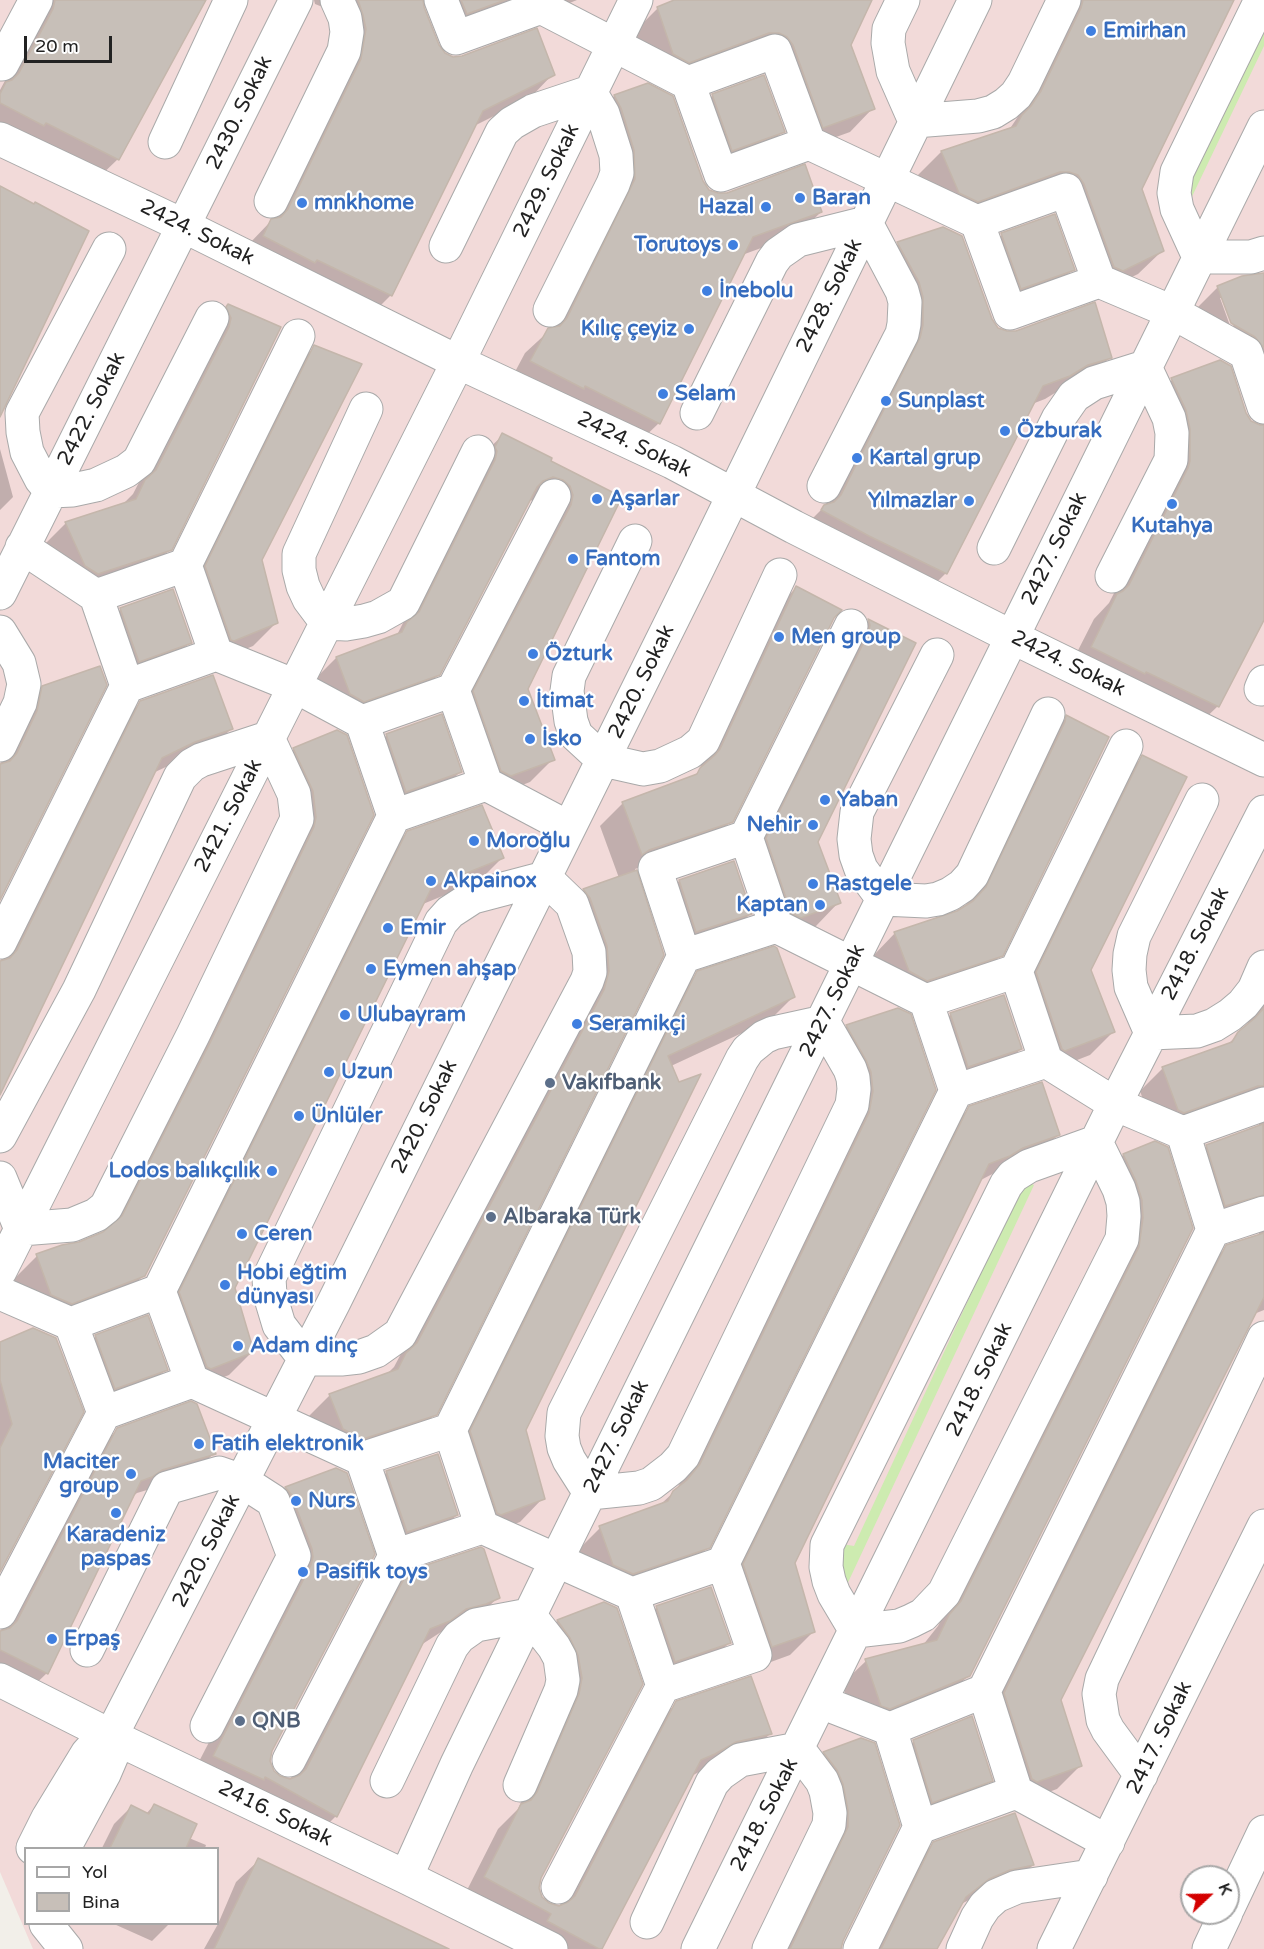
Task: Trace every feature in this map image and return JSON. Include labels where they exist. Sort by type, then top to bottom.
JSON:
[{"type":"street","points":[[2,64],[36,0]]},
{"type":"street","points":[[165,142],[231,0]]},
{"type":"street","name":"2430. Sokak","points":[[184,226],[296,0]]},
{"type":"street","points":[[272,201],[344,51],[347,32],[345,18],[337,0]]},
{"type":"street","points":[[441,0],[456,38],[539,3],[688,83],[721,175],[809,143]]},
{"type":"street","name":"2429. Sokak","points":[[458,362],[636,0]]},
{"type":"street","points":[[903,0],[889,29],[888,43],[893,71],[915,121],[978,116],[993,112],[1006,104],[1024,83],[1064,0]]},
{"type":"street","name":"2428. Sokak","points":[[733,495],[975,0]]},
{"type":"street","points":[[1261,0],[1174,182],[1175,201],[1199,257],[1251,257],[1264,253]]},
{"type":"street","points":[[688,83],[775,51],[809,143],[977,222],[1066,190],[1099,281]]},
{"type":"street","points":[[446,246],[502,132],[522,116],[590,92],[603,114],[616,155],[617,173],[550,310]]},
{"type":"street","name":"2427. Sokak","points":[[406,1877],[457,1764],[529,1615],[1264,127]]},
{"type":"street","name":"2424. Sokak","points":[[0,139],[184,226],[458,362],[672,462],[1012,637],[1264,760]]},
{"type":"street","points":[[977,222],[1010,313],[1099,281],[1255,350],[1264,407]]},
{"type":"street","points":[[698,413],[778,254],[798,240],[866,223],[902,291],[905,302],[904,324],[902,334],[824,486]]},
{"type":"street","name":"2422. Sokak","points":[[9,566],[51,491],[184,226]]},
{"type":"street","points":[[109,249],[22,413],[27,452],[41,479],[51,491],[73,490],[96,485],[126,471],[139,461],[212,318]]},
{"type":"street","points":[[9,566],[96,596],[185,565],[298,336]]},
{"type":"street","name":"2421. Sokak","points":[[0,1271],[458,362]]},
{"type":"street","points":[[994,548],[1058,419],[1074,396],[1094,383],[1145,367],[1169,418],[1172,433],[1170,460],[1112,576]]},
{"type":"street","points":[[366,409],[299,554],[299,570],[303,586],[309,599],[327,623],[346,624],[364,621],[378,617],[403,603],[478,452]]},
{"type":"street","name":"2420. Sokak","points":[[111,1736],[305,1359],[733,495]]},
{"type":"street","points":[[362,722],[453,690],[554,496]]},
{"type":"street","points":[[635,541],[569,676],[567,691],[571,721],[576,735],[603,760],[643,769],[660,766],[677,760],[702,741],[780,575]]},
{"type":"street","points":[[185,565],[216,654]]},
{"type":"street","points":[[96,596],[127,686]]},
{"type":"street","points":[[482,1527],[450,1430],[684,956],[655,868],[746,837],[851,626]]},
{"type":"street","points":[[0,632],[19,663],[24,684],[20,703],[0,745]]},
{"type":"street","points":[[0,942],[127,686],[216,654],[295,686],[362,722],[394,816]]},
{"type":"street","points":[[937,655],[857,812],[854,839],[856,855],[861,870],[884,899],[926,901],[938,899],[962,886],[972,875],[1048,714]]},
{"type":"street","points":[[453,690],[486,784],[569,828]]},
{"type":"street","points":[[0,1136],[79,990],[180,777],[201,760],[268,738],[292,787],[297,806],[297,819],[193,1035],[106,1207],[96,1215],[72,1225],[21,1229],[0,1178]]},
{"type":"street","points":[[1126,746],[1016,971],[1046,1061],[1115,1104],[1184,1133],[1264,1104]]},
{"type":"street","points":[[0,1293],[71,1324],[159,1291],[394,816],[486,784]]},
{"type":"street","points":[[1202,800],[1134,936],[1129,970],[1131,987],[1151,1033],[1197,1031],[1214,1025],[1243,1004],[1254,990],[1264,967]]},
{"type":"street","name":"2418. Sokak","points":[[698,1949],[1096,1142],[1264,812]]},
{"type":"street","points":[[746,837],[776,926],[851,964],[926,1001],[1016,971]]},
{"type":"street","points":[[545,878],[572,904],[589,952],[590,972],[587,981],[400,1334],[376,1351],[359,1357],[305,1359],[279,1325],[270,1295],[269,1278],[441,922],[450,912],[473,897],[545,878]]},
{"type":"street","points":[[684,956],[776,926]]},
{"type":"street","points":[[289,1760],[395,1556],[482,1527],[632,1594],[723,1563],[956,1091],[926,1001]]},
{"type":"street","points":[[823,1022],[850,1069],[854,1089],[852,1105],[683,1456],[651,1484],[639,1488],[590,1493],[564,1448],[562,1436],[564,1413],[742,1059],[748,1050],[764,1037],[823,1022]]},
{"type":"street","points":[[956,1091],[1046,1061]]},
{"type":"street","points":[[821,1702],[890,1729],[984,1691],[1213,1230],[1184,1133]]},
{"type":"street","points":[[1096,1142],[1123,1202],[1125,1216],[1122,1239],[944,1593],[935,1605],[911,1621],[898,1626],[856,1631],[829,1581],[826,1567],[827,1545],[1006,1185],[1013,1176],[1029,1166],[1096,1142]]},
{"type":"street","points":[[1213,1230],[1264,1213]]},
{"type":"street","points":[[159,1291],[192,1381]]},
{"type":"street","points":[[71,1324],[104,1413]]},
{"type":"street","points":[[1141,1775],[1103,1720],[1099,1694],[1102,1679],[1264,1338]]},
{"type":"street","points":[[0,1612],[104,1413],[192,1381],[275,1417],[362,1459],[450,1430]]},
{"type":"street","points":[[362,1459],[395,1556]]},
{"type":"street","points":[[87,1650],[167,1488],[219,1473],[242,1481],[273,1501],[294,1556],[207,1726]]},
{"type":"street","name":"2417. Sokak","points":[[1054,1949],[1264,1526]]},
{"type":"street","points":[[558,1887],[663,1686],[755,1655],[723,1563]]},
{"type":"street","points":[[632,1594],[663,1686]]},
{"type":"street","points":[[387,1781],[452,1646],[459,1637],[476,1625],[529,1615],[560,1658],[563,1680],[561,1690],[519,1785]]},
{"type":"street","name":"2416. Sokak","points":[[0,1680],[550,1949]]},
{"type":"street","points":[[984,1691],[1016,1792],[1108,1842]]},
{"type":"street","points":[[860,1949],[920,1827],[890,1729]]},
{"type":"street","points":[[34,1847],[48,1818],[87,1754],[96,1744],[111,1736],[113,1753],[65,1847]]},
{"type":"street","points":[[647,1922],[712,1783],[720,1774],[740,1760],[798,1749],[822,1781],[831,1813],[829,1825],[769,1949]]},
{"type":"street","points":[[920,1827],[1016,1792]]},
{"type":"street","points":[[1240,1883],[1264,1832]]},
{"type":"street","points":[[963,1949],[977,1918],[996,1896],[1017,1887],[1091,1876]]},
{"type":"street","points":[[48,1925],[68,1949]]},
{"type":"street","points":[[61,1925],[68,1949]]},
{"type":"street","points":[[1209,1949],[1220,1925]]},
{"type":"shaded area","points":[[0,0],[1264,0],[1264,1949],[33,1949],[0,1872]]},
{"type":"green space","points":[[1264,21],[1264,46],[1187,207],[1189,182]]},
{"type":"green space","points":[[1024,1180],[1034,1185],[844,1591],[836,1543],[854,1546]]},
{"type":"building","points":[[55,0],[206,0],[119,160],[46,123],[44,126],[0,103],[0,94],[6,82],[19,73],[53,9]]},
{"type":"building","points":[[358,0],[423,0],[439,45],[445,53],[453,57],[462,56],[537,28],[555,75],[483,111],[392,296],[317,260],[315,263],[263,236],[271,219],[281,217],[288,209],[361,59],[366,29]]},
{"type":"building","points":[[461,0],[505,0],[467,14]]},
{"type":"building","points":[[674,0],[872,0],[851,45],[875,109],[823,128],[793,45],[787,37],[779,33],[769,33],[689,63],[673,54],[657,7]]},
{"type":"building","points":[[1083,0],[1234,0],[1142,189],[1164,251],[1123,271],[1114,267],[1084,184],[1078,175],[1060,172],[978,202],[959,193],[941,151],[1016,126],[1041,91]]},
{"type":"building","points":[[764,75],[785,132],[732,151],[712,94]]},
{"type":"building","points":[[648,83],[673,96],[703,181],[709,190],[727,193],[805,164],[822,212],[753,237],[660,424],[530,361],[548,328],[560,326],[567,318],[635,179],[634,150],[621,108],[614,95]]},
{"type":"building","points":[[0,186],[89,231],[0,417]]},
{"type":"building","points":[[1055,214],[1075,270],[1021,289],[1001,233]]},
{"type":"building","points":[[943,227],[962,236],[992,319],[998,328],[1016,331],[1095,302],[1112,358],[1088,365],[1070,376],[1043,386],[947,574],[821,510],[824,505],[834,502],[841,495],[920,338],[923,325],[923,297],[919,282],[897,242]]},
{"type":"building","points":[[1264,273],[1264,348],[1255,337],[1231,323],[1217,286],[1242,276]]},
{"type":"building","points":[[228,304],[281,327],[172,550],[98,574],[85,566],[65,522],[136,499],[145,480],[156,470],[229,327],[231,318],[226,307]]},
{"type":"building","points":[[314,345],[362,364],[262,560],[278,623],[234,641],[231,640],[205,566]]},
{"type":"building","points":[[1220,360],[1231,366],[1246,413],[1251,421],[1264,425],[1264,620],[1219,707],[1091,647],[1117,594],[1129,585],[1188,468],[1190,429],[1186,410],[1171,378]]},
{"type":"building","points":[[502,433],[622,497],[528,689],[555,760],[511,776],[501,771],[473,691],[571,505],[573,495],[570,486],[563,480],[553,477],[543,481],[537,487],[440,675],[364,702],[350,694],[336,657],[402,632],[407,622],[419,612],[495,460],[497,451],[495,447]]},
{"type":"building","points":[[796,586],[842,610],[834,618],[733,822],[649,850],[642,855],[622,802],[697,774],[700,768],[720,749]]},
{"type":"building","points":[[173,589],[192,643],[139,662],[120,608]]},
{"type":"building","points":[[868,619],[916,643],[818,842],[841,903],[801,918],[791,913],[766,838],[868,634],[870,625]]},
{"type":"building","points":[[100,666],[107,685],[0,900],[0,764],[10,761],[17,753],[37,711],[42,686]]},
{"type":"building","points":[[213,675],[233,729],[195,742],[162,758],[0,1095],[0,961],[10,958],[17,950],[140,701]]},
{"type":"building","points":[[442,714],[462,772],[406,792],[386,734]]},
{"type":"building","points":[[1066,715],[1109,737],[1003,956],[927,981],[909,971],[894,932],[957,911],[973,901],[986,887],[1065,722]]},
{"type":"building","points":[[337,730],[347,735],[374,815],[145,1276],[72,1304],[51,1295],[36,1254],[79,1242],[103,1232],[122,1216],[210,1043],[314,827],[316,817],[313,791],[293,748]]},
{"type":"building","points":[[1142,755],[1187,777],[1091,970],[1115,1032],[1065,1051],[1062,1049],[1036,972]]},
{"type":"building","points":[[482,805],[504,858],[432,887],[235,1288],[254,1352],[211,1369],[207,1367],[179,1292],[407,831]]},
{"type":"building","points":[[734,861],[752,914],[696,932],[679,880]]},
{"type":"building","points":[[637,870],[664,955],[437,1415],[363,1439],[343,1429],[329,1394],[398,1369],[406,1353],[417,1343],[604,990],[609,971],[607,946],[590,898],[583,889]]},
{"type":"building","points":[[774,946],[777,948],[795,997],[668,1056],[679,1082],[701,1074],[526,1430],[545,1499],[501,1515],[497,1513],[470,1431],[697,971]]},
{"type":"building","points":[[1004,995],[1022,1049],[968,1067],[950,1013]]},
{"type":"building","points":[[898,1008],[911,1014],[936,1090],[710,1548],[633,1574],[613,1565],[599,1526],[668,1501],[673,1491],[687,1480],[700,1464],[869,1113],[873,1091],[871,1072],[846,1025]]},
{"type":"building","points":[[1264,1008],[1264,1086],[1258,1086],[1184,1113],[1178,1110],[1162,1067],[1232,1042],[1238,1032]]},
{"type":"building","points":[[1042,1082],[1060,1135],[1023,1148],[989,1164],[795,1563],[815,1632],[772,1647],[743,1564],[969,1106]]},
{"type":"building","points":[[1263,1124],[1264,1195],[1225,1206],[1206,1145]]},
{"type":"building","points":[[1155,1141],[1168,1147],[1193,1228],[970,1676],[890,1709],[881,1706],[865,1659],[937,1640],[949,1615],[961,1601],[1139,1247],[1143,1218],[1142,1200],[1123,1154]]},
{"type":"building","points":[[1264,1233],[1264,1297],[1061,1700],[1082,1766],[1037,1782],[1032,1779],[1004,1693],[1226,1245]]},
{"type":"building","points":[[148,1315],[168,1370],[115,1389],[95,1335]]},
{"type":"building","points":[[33,1328],[56,1338],[84,1412],[0,1572],[0,1448],[12,1424],[0,1380],[0,1342]]},
{"type":"building","points":[[191,1401],[197,1404],[216,1454],[162,1470],[141,1481],[48,1674],[0,1650],[0,1631],[10,1628],[17,1621],[117,1428]]},
{"type":"building","points":[[438,1454],[458,1515],[407,1532],[386,1471]]},
{"type":"building","points":[[336,1468],[347,1473],[375,1554],[272,1751],[270,1761],[274,1771],[280,1776],[290,1779],[300,1775],[306,1769],[408,1571],[481,1547],[484,1549],[500,1598],[466,1609],[450,1621],[430,1629],[337,1817],[265,1777],[264,1780],[213,1756],[311,1565],[312,1549],[291,1494],[285,1487]]},
{"type":"building","points":[[711,1587],[731,1643],[675,1662],[656,1606]]},
{"type":"building","points":[[604,1602],[617,1608],[643,1684],[541,1878],[539,1888],[542,1897],[549,1903],[559,1906],[575,1896],[676,1701],[751,1676],[772,1734],[736,1742],[701,1760],[602,1949],[599,1949],[547,1921],[551,1914],[484,1877],[521,1804],[531,1800],[537,1792],[579,1694],[582,1678],[578,1655],[570,1638],[557,1620]]},
{"type":"building","points":[[972,1716],[993,1781],[932,1803],[913,1740]]},
{"type":"building","points":[[861,1738],[875,1743],[900,1825],[841,1949],[790,1949],[848,1827],[848,1810],[843,1784],[837,1770],[823,1752]]},
{"type":"building","points":[[154,1804],[197,1824],[186,1847],[110,1847],[131,1805],[149,1814]]},
{"type":"building","points":[[1015,1813],[1034,1865],[1010,1870],[989,1879],[966,1897],[937,1949],[881,1949],[933,1842]]},
{"type":"building","points":[[258,1858],[449,1949],[214,1949]]},
{"type":"place","name":"Emirhan","points":[[1091,31]]},
{"type":"place","name":"Baran","points":[[800,198]]},
{"type":"place","name":"mnkhome","points":[[302,203]]},
{"type":"place","name":"Hazal","points":[[766,207]]},
{"type":"place","name":"Torutoys","points":[[733,245]]},
{"type":"place","name":"İnebolu","points":[[707,291]]},
{"type":"place","name":"Kılıç çeyiz","points":[[689,329]]},
{"type":"place","name":"Selam","points":[[663,394]]},
{"type":"place","name":"Sunplast","points":[[886,401]]},
{"type":"place","name":"Özburak","points":[[1005,431]]},
{"type":"place","name":"Kartal grup","points":[[857,458]]},
{"type":"place","name":"Aşarlar","points":[[597,499]]},
{"type":"place","name":"Yılmazlar","points":[[969,501]]},
{"type":"place","name":"Kutahya","points":[[1172,504]]},
{"type":"place","name":"Fantom","points":[[573,559]]},
{"type":"place","name":"Men group","points":[[779,637]]},
{"type":"place","name":"Özturk","points":[[533,654]]},
{"type":"place","name":"İtimat","points":[[524,701]]},
{"type":"place","name":"İsko","points":[[530,739]]},
{"type":"place","name":"Yaban","points":[[825,800]]},
{"type":"place","name":"Nehir","points":[[813,825]]},
{"type":"place","name":"Moroğlu","points":[[474,841]]},
{"type":"place","name":"Akpainox","points":[[431,881]]},
{"type":"place","name":"Rastgele","points":[[813,884]]},
{"type":"place","name":"Kaptan","points":[[820,905]]},
{"type":"place","name":"Emir","points":[[388,928]]},
{"type":"place","name":"Eymen ahşap","points":[[371,969]]},
{"type":"place","name":"Ulubayram","points":[[345,1015]]},
{"type":"place","name":"Seramikçi","points":[[577,1024]]},
{"type":"place","name":"Uzun","points":[[329,1072]]},
{"type":"place","name":"Vakıfbank","points":[[550,1083]]},
{"type":"place","name":"Ünlüler","points":[[299,1116]]},
{"type":"place","name":"Lodos balıkçılık","points":[[272,1171]]},
{"type":"place","name":"Albaraka Türk","points":[[491,1217]]},
{"type":"place","name":"Ceren","points":[[242,1234]]},
{"type":"place","name":"Hobi eğtim dünyası","points":[[225,1285]]},
{"type":"place","name":"Adam dinç","points":[[238,1346]]},
{"type":"place","name":"Fatih elektronik","points":[[199,1444]]},
{"type":"place","name":"Maciter group","points":[[131,1474]]},
{"type":"place","name":"Nurs","points":[[296,1501]]},
{"type":"place","name":"Karadeniz paspas","points":[[116,1513]]},
{"type":"place","name":"Pasifik toys","points":[[303,1572]]},
{"type":"place","name":"Erpaş","points":[[52,1639]]},
{"type":"place","name":"QNB","points":[[240,1721]]}]
